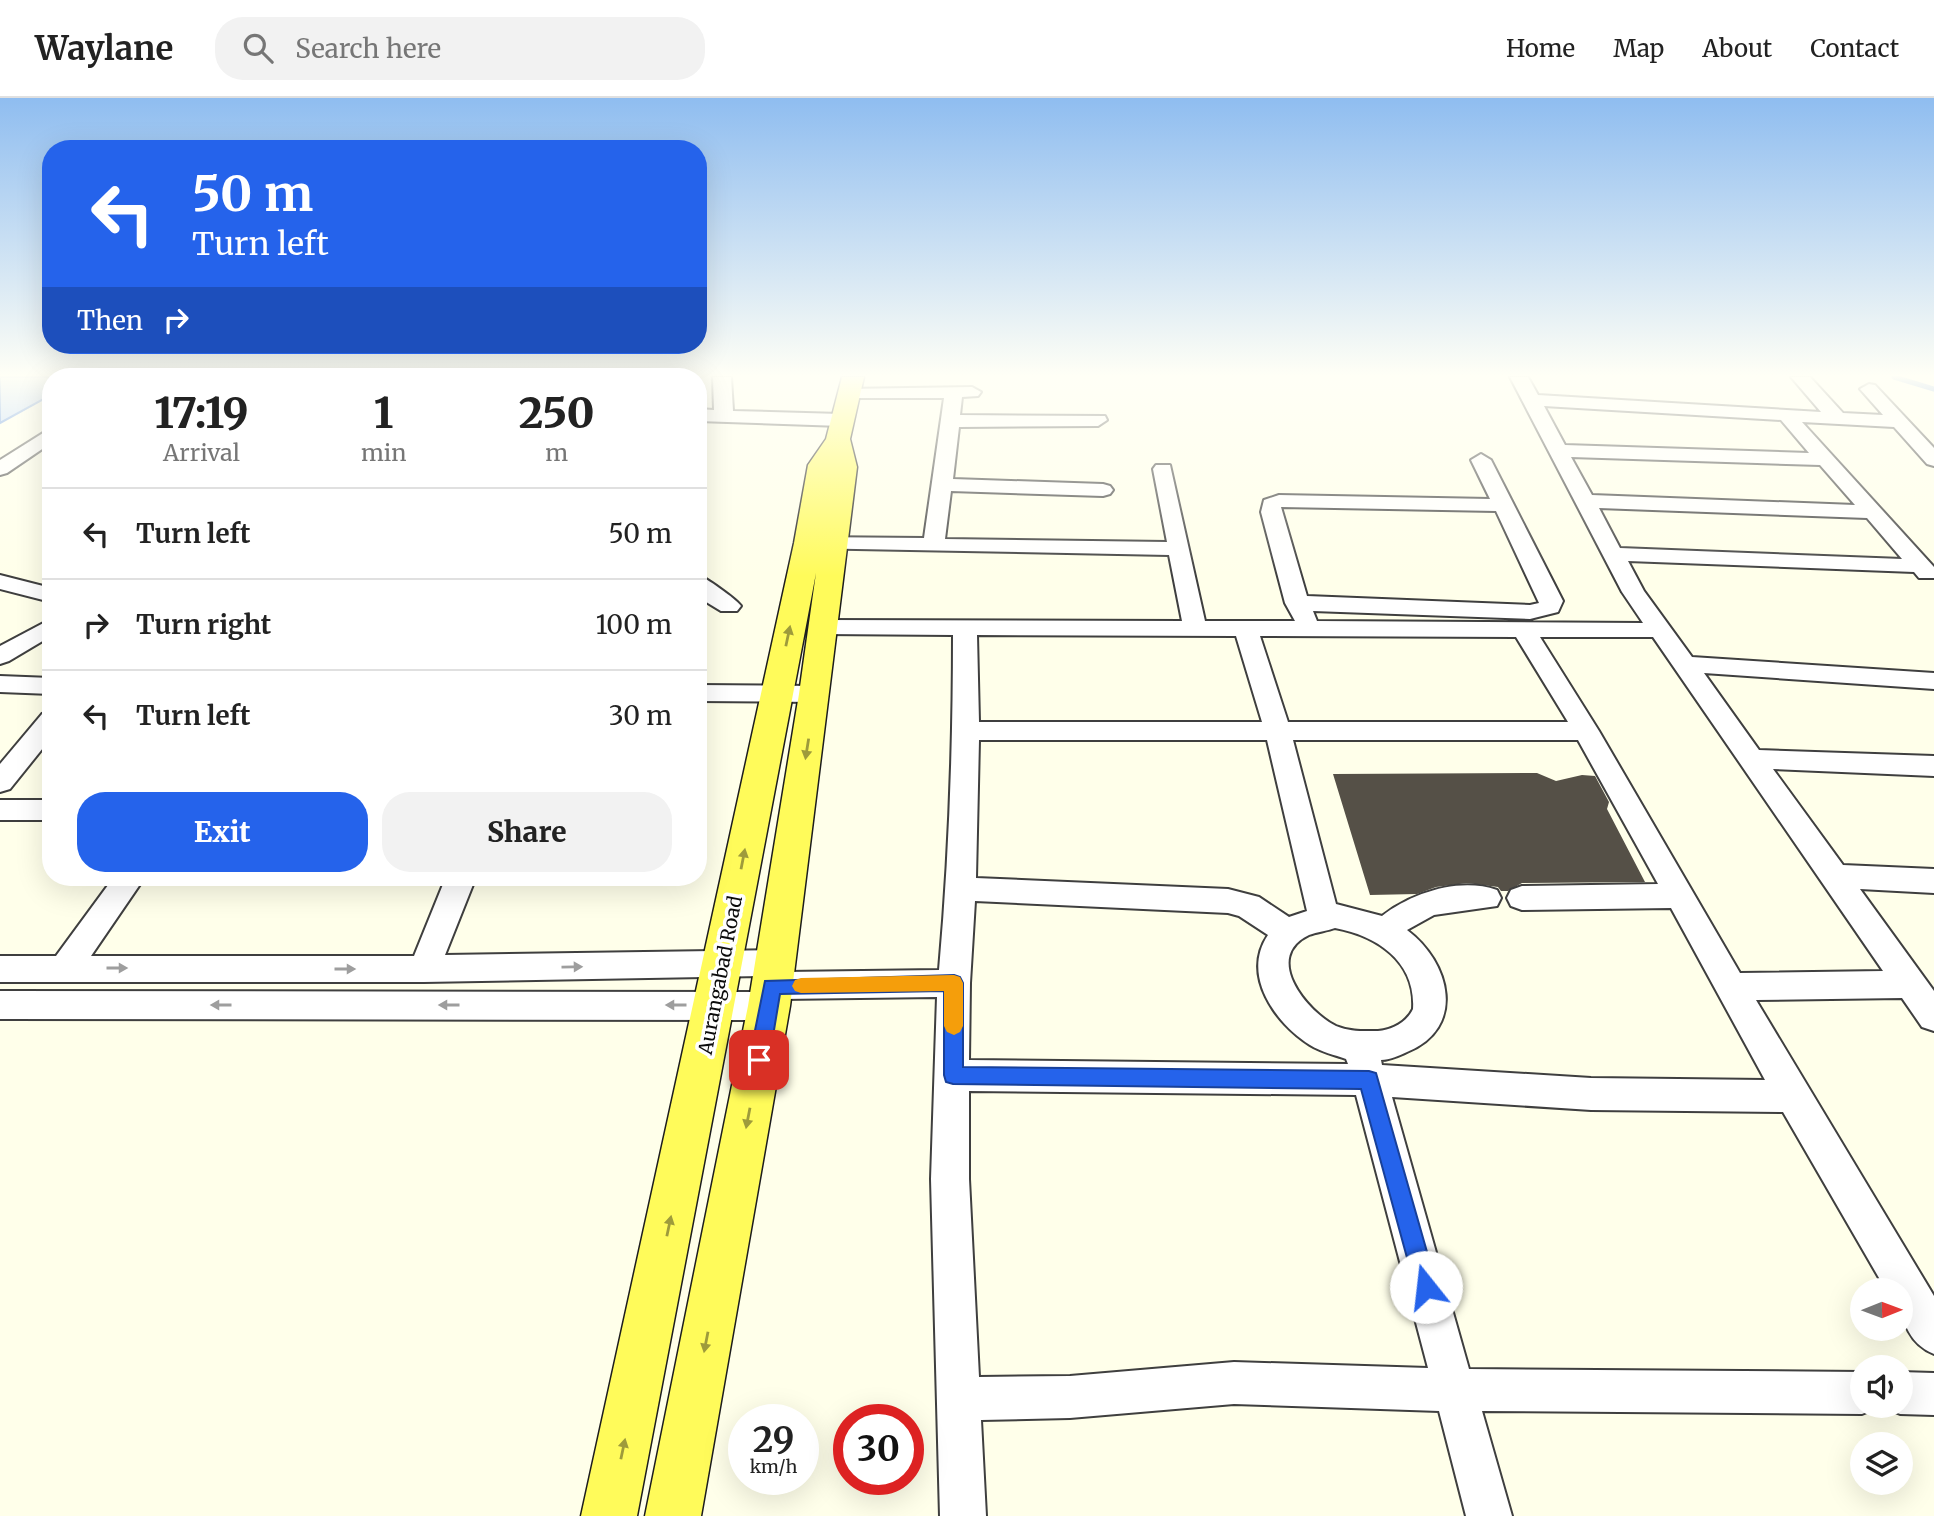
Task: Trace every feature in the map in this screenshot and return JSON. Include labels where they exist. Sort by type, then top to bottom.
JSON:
[{"type":"main road","name":"Aurangabad Road","points":[[609,1516],[715,1005],[776,694],[845,467],[842,443]]},
{"type":"main road","name":"Aurangabad Road","points":[[673,1516],[772,985],[815,694],[822,627],[821,543]]},
{"type":"street","points":[[0,469],[38,443]]},
{"type":"street","points":[[934,544],[947,443]]},
{"type":"street","points":[[1554,443],[1633,592],[1934,1017]]},
{"type":"street","points":[[1812,443],[1928,574]]},
{"type":"street","points":[[1919,443],[1934,460]]},
{"type":"street","points":[[1558,451],[1826,459]]},
{"type":"street","points":[[1297,603],[1530,612],[1550,607],[1551,601],[1480,460]]},
{"type":"street","points":[[1163,469],[1195,629]]},
{"type":"street","points":[[942,485],[1103,491]]},
{"type":"street","points":[[1310,630],[1297,603],[1270,512],[1271,504],[1279,501],[1503,505]]},
{"type":"street","points":[[1585,501],[1873,512]]},
{"type":"street","points":[[821,543],[1178,549]]},
{"type":"street","points":[[1613,554],[1928,574]]},
{"type":"street","points":[[0,582],[42,593]]},
{"type":"street","points":[[707,593],[729,606]]},
{"type":"street","points":[[822,627],[1660,630]]},
{"type":"street","points":[[963,1516],[950,1179],[954,983],[961,889],[966,731],[965,629]]},
{"type":"street","points":[[1246,629],[1278,732],[1324,918]]},
{"type":"street","points":[[1524,630],[1586,730],[1793,1096],[1934,1334]]},
{"type":"street","points":[[0,656],[42,631]]},
{"type":"street","points":[[1682,664],[1934,681]]},
{"type":"street","points":[[0,684],[42,686]]},
{"type":"street","points":[[707,693],[815,694]]},
{"type":"street","points":[[966,731],[1586,730]]},
{"type":"street","points":[[0,782],[42,731]]},
{"type":"street","points":[[1751,759],[1934,766]]},
{"type":"street","points":[[0,810],[42,810]]},
{"type":"street","points":[[1834,876],[1934,881]]},
{"type":"street","points":[[65,968],[124,886]]},
{"type":"street","points":[[424,970],[457,886]]},
{"type":"street","points":[[961,889],[1228,901],[1248,906],[1288,932]]},
{"type":"street","points":[[1522,898],[1680,896]]},
{"type":"street","points":[[1385,930],[1408,912],[1428,902],[1486,898]]},
{"type":"street","points":[[1364,1063],[1379,1047],[1403,1041],[1421,1027],[1430,1009],[1431,987],[1422,965],[1406,946],[1385,930],[1360,920],[1312,919],[1288,932],[1279,941],[1273,959],[1274,979],[1283,1001],[1300,1021],[1364,1063],[1489,1516]]},
{"type":"street","points":[[0,969],[424,970],[722,964],[772,985]]},
{"type":"street","points":[[0,1005],[715,1005],[772,985],[954,983]]},
{"type":"street","points":[[1731,987],[1910,984]]},
{"type":"street","points":[[953,1075],[1364,1063],[1591,1094],[1793,1096]]},
{"type":"street","points":[[959,1399],[1070,1397],[1234,1383],[1454,1390],[1850,1393]]},
{"type":"street","points":[[1913,1393],[1934,1394]]},
{"type":"building","points":[[1537,773],[1556,781],[1582,775],[1595,776],[1609,802],[1607,809],[1645,882],[1522,883],[1508,891],[1467,883],[1436,887],[1417,894],[1370,895],[1333,774]]},
{"type":"slow traffic","points":[[801,986],[954,983],[954,1026]]},
{"type":"route","points":[[759,1060],[772,986],[954,983],[953,1075],[1369,1080],[1426,1287]]}]
